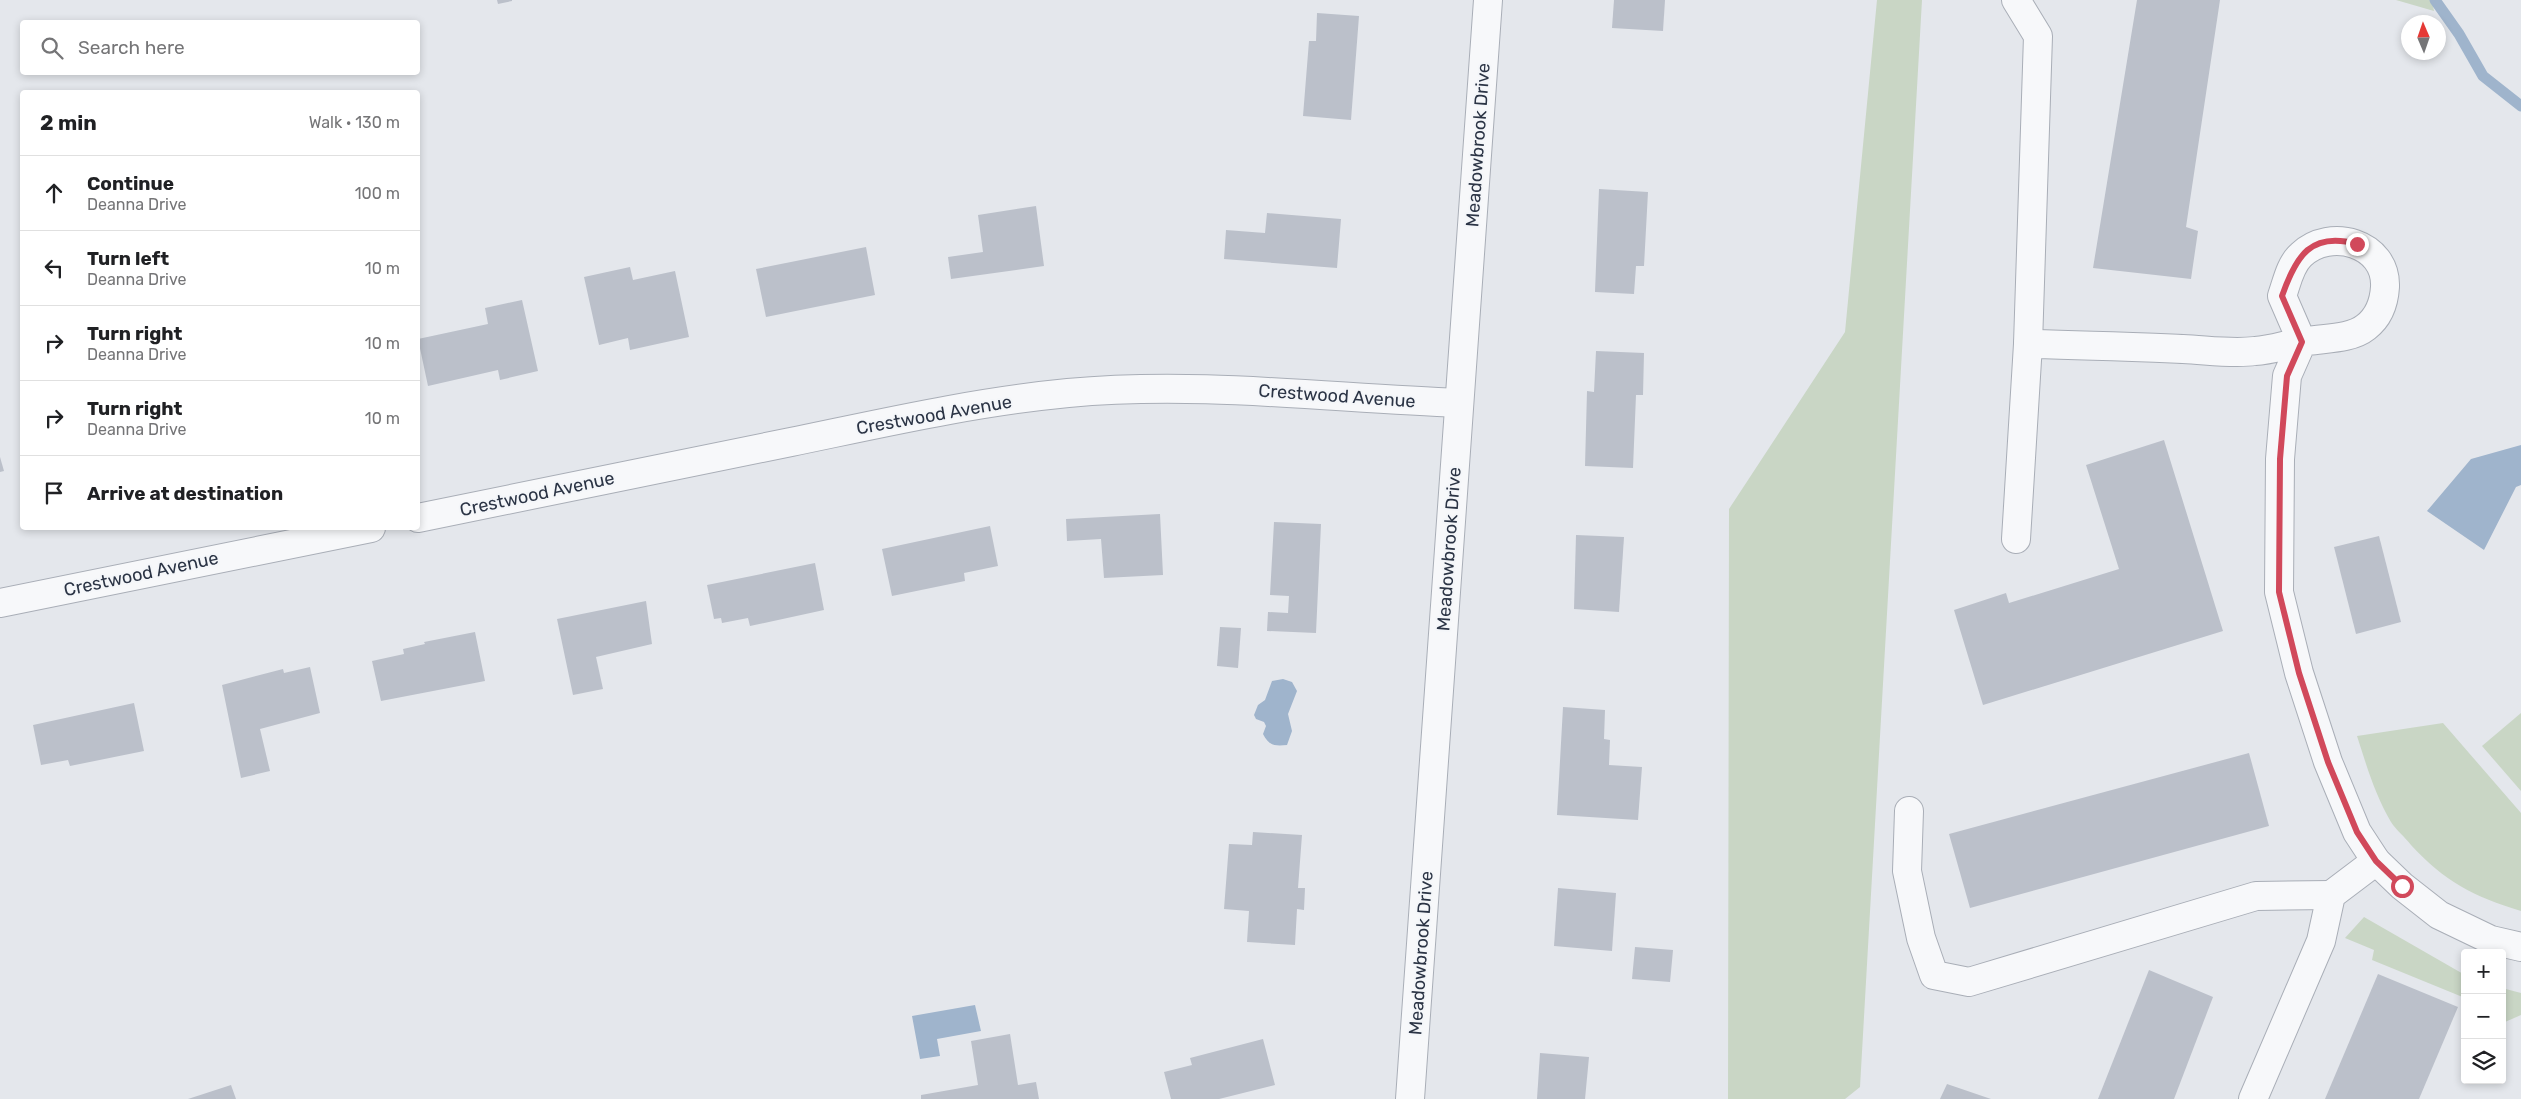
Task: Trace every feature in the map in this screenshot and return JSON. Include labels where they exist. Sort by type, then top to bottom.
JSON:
[{"type":"street","name":"Meadowbrook Drive","points":[[1410,1099],[1488,0]]},
{"type":"street","points":[[2016,0],[2038,36],[2028,344],[2016,539]]},
{"type":"street","points":[[2028,344],[2256,352],[2302,342],[2287,376],[2280,459],[2279,592],[2299,673],[2328,762],[2357,832],[2376,861],[2402,886],[2439,915],[2491,940],[2521,947]]},
{"type":"street","name":"Crestwood Avenue","points":[[420,518],[892,421],[986,403],[1068,393],[1152,388],[1237,390],[1459,403]]},
{"type":"street","name":"Crestwood Avenue","points":[[0,603],[361,530]]},
{"type":"street","points":[[1909,810],[1907,871],[1921,938],[1934,975],[1969,982],[2256,896],[2331,895],[2376,861]]},
{"type":"street","points":[[2253,1099],[2321,940],[2331,895]]},
{"type":"green space","points":[[1877,0],[1922,0],[1860,1087],[1845,1099],[1728,1099],[1729,509],[1845,332]]},
{"type":"green space","points":[[2396,0],[2432,0],[2434,11]]},
{"type":"green space","points":[[2521,713],[2521,791],[2482,746]]},
{"type":"green space","points":[[2443,723],[2521,813],[2521,911],[2489,900],[2448,878],[2423,858],[2393,825],[2385,812],[2367,768],[2357,736]]},
{"type":"green space","points":[[2364,917],[2461,973],[2461,996],[2372,960],[2374,950],[2345,938]]},
{"type":"green space","points":[[2506,989],[2521,993],[2521,1015],[2506,1022]]},
{"type":"water","points":[[2521,445],[2521,485],[2516,487],[2484,550],[2427,511],[2471,459]]},
{"type":"water","points":[[1283,679],[1292,682],[1297,691],[1288,714],[1292,731],[1287,745],[1276,745],[1270,743],[1265,738],[1263,734],[1266,726],[1264,722],[1256,719],[1254,715],[1258,705],[1265,700],[1272,681]]},
{"type":"water","points":[[975,1005],[981,1031],[937,1039],[940,1056],[920,1059],[912,1016]]},
{"type":"building","points":[[497,0],[512,0],[512,1],[498,4]]},
{"type":"building","points":[[1614,0],[1665,0],[1663,31],[1612,28]]},
{"type":"building","points":[[2137,0],[2220,0],[2186,227],[2198,231],[2191,279],[2093,268]]},
{"type":"building","points":[[1317,13],[1359,16],[1351,120],[1303,116],[1309,41],[1316,41]]},
{"type":"building","points":[[1599,189],[1648,192],[1644,266],[1636,266],[1634,294],[1595,292]]},
{"type":"building","points":[[1036,206],[1044,266],[951,279],[948,257],[983,252],[978,215]]},
{"type":"building","points":[[1267,213],[1341,219],[1337,268],[1224,259],[1226,230],[1265,233]]},
{"type":"building","points":[[866,247],[875,295],[766,317],[756,269]]},
{"type":"building","points":[[630,267],[633,280],[675,271],[689,337],[630,350],[628,338],[599,345],[584,277]]},
{"type":"building","points":[[522,300],[538,371],[500,380],[498,370],[428,386],[420,348],[420,339],[488,324],[485,308]]},
{"type":"building","points":[[1596,351],[1644,353],[1643,395],[1636,395],[1633,468],[1585,466],[1587,391],[1594,392]]},
{"type":"building","points":[[2164,440],[2223,631],[1983,705],[1954,610],[2006,593],[2009,603],[2119,569],[2086,465]]},
{"type":"building","points":[[0,457],[4,471],[0,472]]},
{"type":"building","points":[[1160,514],[1163,575],[1104,578],[1101,539],[1067,541],[1066,519]]},
{"type":"building","points":[[1274,522],[1321,524],[1316,633],[1267,631],[1268,612],[1288,613],[1289,596],[1270,595]]},
{"type":"building","points":[[990,526],[998,566],[964,573],[965,581],[892,596],[882,549]]},
{"type":"building","points":[[1576,535],[1624,537],[1619,612],[1574,609]]},
{"type":"building","points":[[2379,536],[2401,622],[2356,634],[2334,547]]},
{"type":"building","points":[[815,563],[824,610],[750,626],[748,618],[722,623],[721,618],[714,619],[707,585]]},
{"type":"building","points":[[646,601],[652,644],[596,657],[603,689],[573,695],[557,619]]},
{"type":"building","points":[[1220,627],[1241,628],[1238,668],[1217,666]]},
{"type":"building","points":[[475,632],[485,681],[381,701],[372,661],[404,654],[403,649],[425,644],[424,642]]},
{"type":"building","points":[[310,667],[320,713],[260,729],[270,771],[241,778],[222,685],[283,669],[284,673]]},
{"type":"building","points":[[134,703],[144,751],[70,766],[68,760],[41,765],[33,725]]},
{"type":"building","points":[[1563,707],[1605,710],[1604,739],[1610,740],[1609,765],[1642,767],[1638,820],[1557,815]]},
{"type":"building","points":[[2249,753],[2269,826],[1970,908],[1949,834]]},
{"type":"building","points":[[1253,832],[1302,835],[1298,888],[1305,888],[1304,910],[1297,909],[1295,945],[1247,942],[1249,911],[1224,909],[1229,844],[1252,845]]},
{"type":"building","points":[[1558,888],[1616,893],[1612,951],[1554,946]]},
{"type":"building","points":[[1635,947],[1673,950],[1670,982],[1632,979]]},
{"type":"building","points":[[2149,970],[2213,997],[2174,1099],[2098,1099]]},
{"type":"building","points":[[2378,974],[2458,1007],[2419,1099],[2325,1099]]},
{"type":"building","points":[[1010,1034],[1018,1085],[1036,1082],[1039,1099],[921,1099],[921,1095],[978,1085],[971,1041]]},
{"type":"building","points":[[1263,1039],[1275,1085],[1219,1099],[1171,1099],[1164,1072],[1192,1065],[1190,1058]]},
{"type":"building","points":[[1540,1053],[1589,1057],[1585,1099],[1537,1099]]},
{"type":"building","points":[[1947,1084],[1991,1099],[1940,1099]]},
{"type":"building","points":[[231,1085],[236,1099],[188,1099]]},
{"type":"waterway","points":[[2435,0],[2459,34],[2483,76],[2521,106]]},
{"type":"route","points":[[2357,244],[2342,240],[2327,240],[2312,246],[2300,256],[2292,269],[2282,296],[2302,342],[2287,376],[2280,459],[2279,592],[2299,673],[2328,762],[2357,832],[2376,861],[2402,886]]}]
